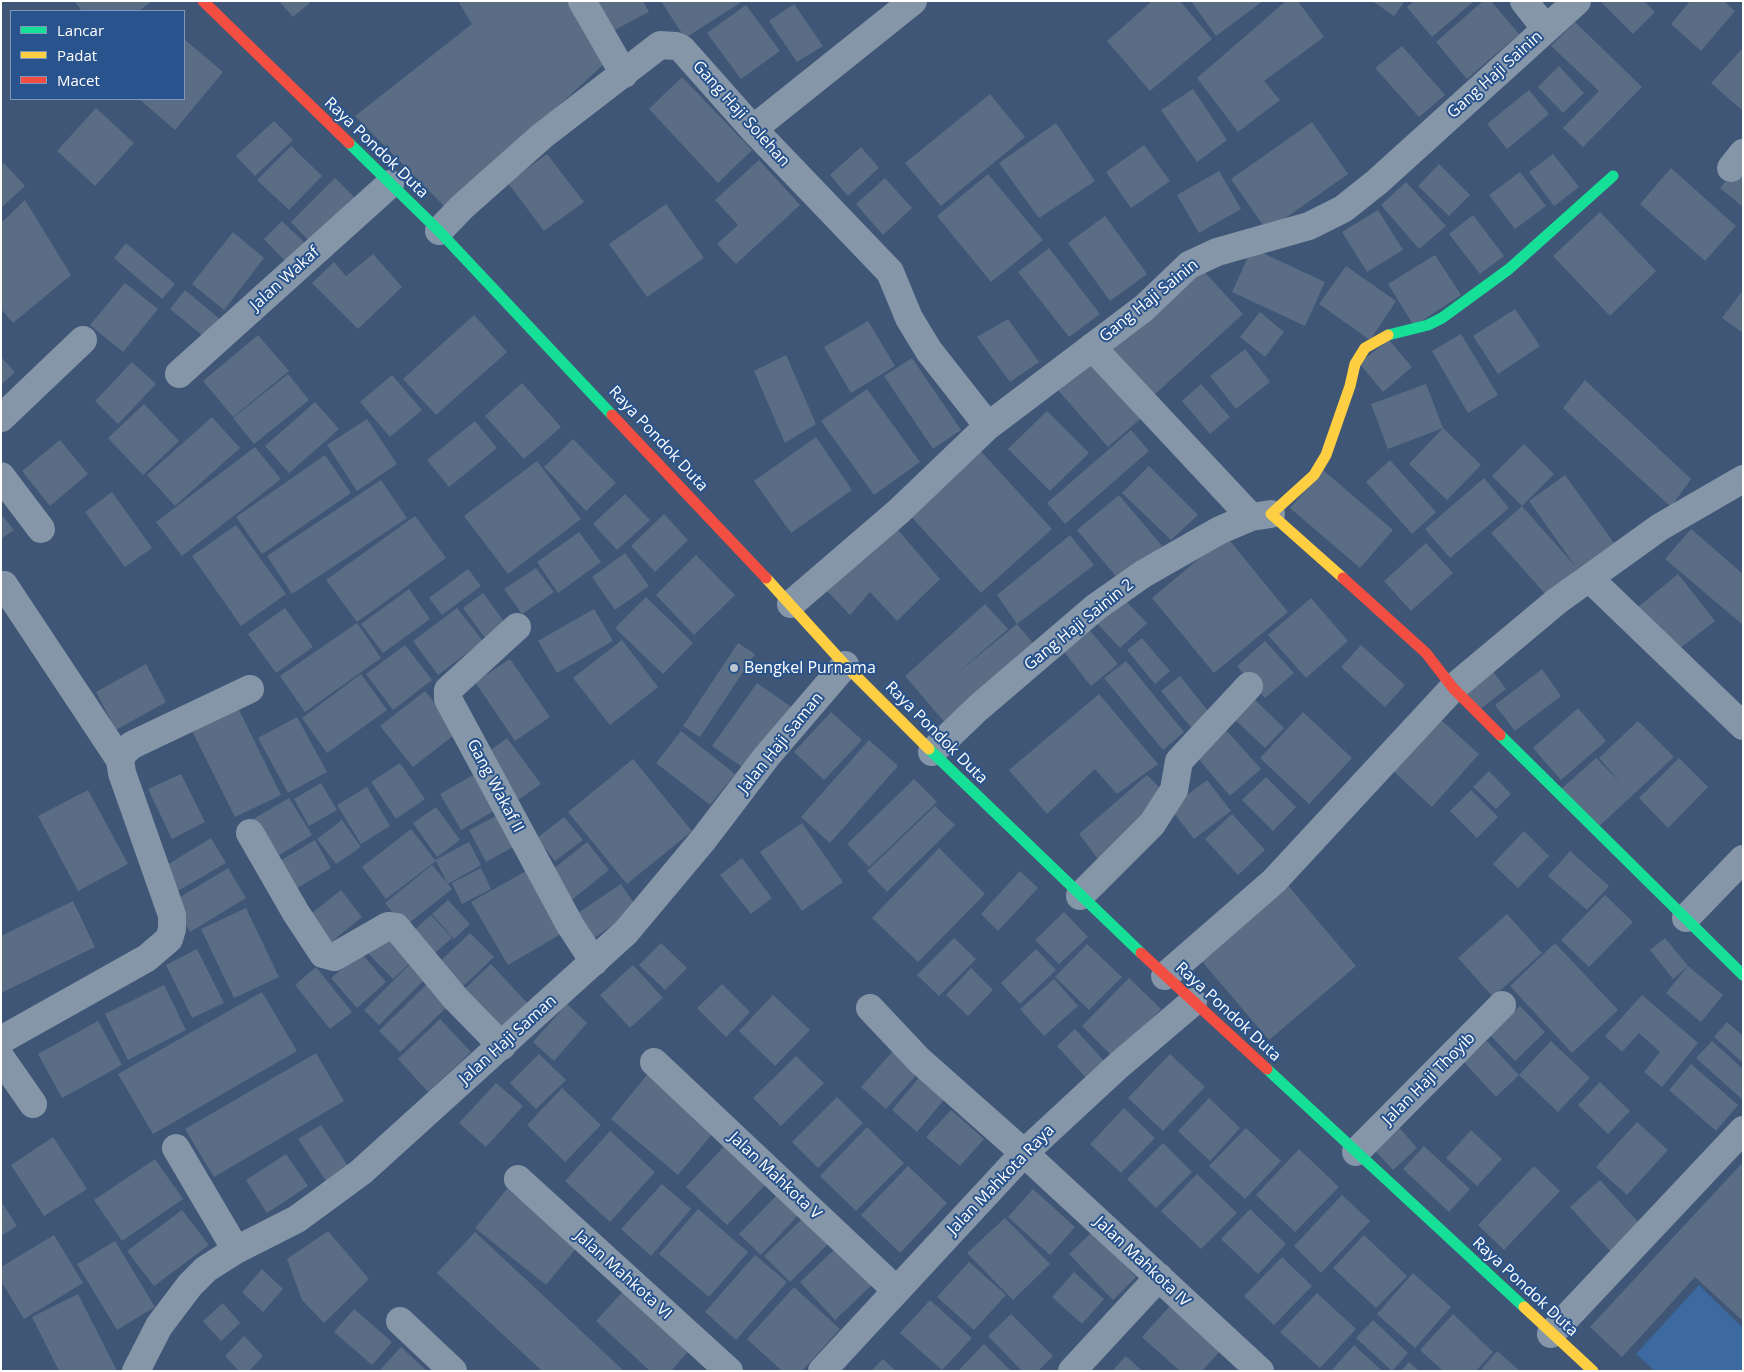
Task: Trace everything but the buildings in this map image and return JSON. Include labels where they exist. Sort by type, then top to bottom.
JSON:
[{"type":"main road","name":"Raya Pondok Duta","points":[[203,1],[439,231],[790,604],[844,665],[1080,896],[1551,1334],[1586,1369]]},
{"type":"main road","points":[[1613,176],[1510,269],[1442,318],[1428,325],[1391,334],[1365,348],[1355,364],[1350,386],[1326,455],[1314,475],[1261,515],[1426,653],[1453,688],[1743,975]]},
{"type":"street","points":[[582,1],[624,74]]},
{"type":"street","points":[[753,129],[913,1]]},
{"type":"street","points":[[1524,1],[1546,29]]},
{"type":"street","name":"Gang Haji Sainin","points":[[790,604],[898,512],[988,426],[1144,308],[1190,265],[1217,252],[1308,226],[1343,208],[1377,182],[1577,1]]},
{"type":"street","name":"Gang Haji Solehan","points":[[439,231],[462,207],[542,136],[660,45],[676,46],[682,49],[753,129],[890,272],[909,318],[929,351],[988,426]]},
{"type":"street","name":"Jalan Wakaf","points":[[180,374],[390,184]]},
{"type":"street","points":[[1,418],[83,340]]},
{"type":"street","points":[[1092,347],[1261,515]]},
{"type":"street","points":[[1,476],[41,529]]},
{"type":"street","points":[[1165,976],[1274,881],[1453,688],[1557,601],[1660,527],[1743,480]]},
{"type":"street","name":"Gang Haji Sainin 2","points":[[932,752],[978,708],[1096,607],[1143,574],[1220,530],[1261,515]]},
{"type":"street","points":[[1589,578],[1743,726]]},
{"type":"street","points":[[1,1040],[147,958],[169,939],[172,929],[172,914],[122,773],[120,760],[9,582]]},
{"type":"street","name":"Gang Wakaf II","points":[[517,627],[448,690],[448,699],[570,924],[594,962]]},
{"type":"street","name":"Jalan Haji Saman","points":[[136,1371],[159,1326],[177,1300],[206,1270],[236,1250],[297,1219],[361,1172],[626,932],[718,821],[767,756],[844,665]]},
{"type":"street","points":[[1080,896],[1152,824],[1174,790],[1179,761],[1249,686]]},
{"type":"street","points":[[120,760],[125,751],[132,745],[250,689]]},
{"type":"street","points":[[250,833],[296,913],[323,954],[334,957],[388,926],[396,927],[456,999],[502,1046]]},
{"type":"street","points":[[1686,918],[1743,859]]},
{"type":"street","name":"Jalan Mahkota Raya","points":[[822,1371],[1024,1153],[1119,1065],[1193,1002]]},
{"type":"street","name":"Jalan Haji Thoyib","points":[[1356,1152],[1502,1005]]},
{"type":"street","name":"Jalan Mahkota IV","points":[[870,1008],[919,1060],[1024,1153],[1260,1371]]},
{"type":"street","points":[[1,1058],[33,1104]]},
{"type":"street","name":"Jalan Mahkota V","points":[[654,1062],[896,1290]]},
{"type":"street","points":[[1551,1334],[1743,1130]]},
{"type":"street","points":[[176,1148],[236,1250]]},
{"type":"street","name":"Jalan Mahkota VI","points":[[518,1179],[728,1371]]},
{"type":"street","points":[[1072,1371],[1159,1277]]},
{"type":"street","points":[[400,1321],[452,1371]]},
{"type":"shaded area","points":[[1699,1285],[1743,1328],[1743,1371],[1655,1371],[1636,1354]]},
{"type":"traffic: fast","points":[[349,143],[439,231],[612,415]]},
{"type":"traffic: fast","points":[[1388,335],[1428,325],[1442,318],[1509,269],[1613,176]]},
{"type":"traffic: fast","points":[[1500,735],[1743,975]]},
{"type":"traffic: fast","points":[[929,749],[1141,953]]},
{"type":"traffic: fast","points":[[1267,1069],[1524,1307]]},
{"type":"traffic: slow","points":[[1343,578],[1271,514],[1314,475],[1326,455],[1350,386],[1355,364],[1365,348],[1388,335]]},
{"type":"traffic: slow","points":[[766,578],[845,665],[929,749]]},
{"type":"traffic: slow","points":[[1524,1307],[1593,1371]]},
{"type":"traffic: jam","points":[[203,1],[349,143]]},
{"type":"traffic: jam","points":[[612,415],[766,578]]},
{"type":"traffic: jam","points":[[1343,578],[1426,653],[1453,688],[1500,735]]},
{"type":"traffic: jam","points":[[1141,953],[1267,1069]]},
{"type":"place","name":"Bengkel Purnama","points":[[734,668]]}]
